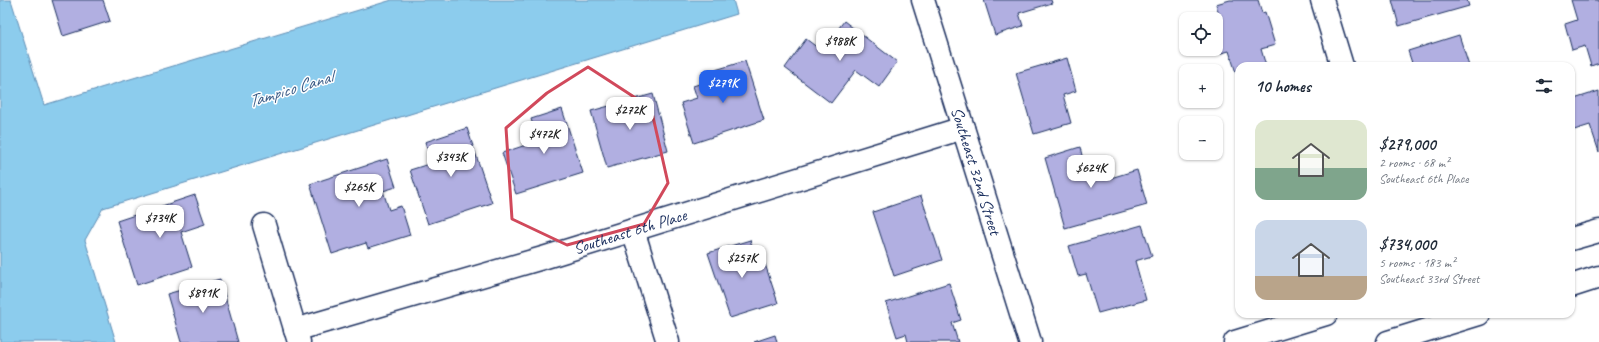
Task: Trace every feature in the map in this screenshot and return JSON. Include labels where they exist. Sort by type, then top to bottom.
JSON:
[{"type":"street","name":"Southeast 32nd Street","points":[[923,0],[1030,342]]},
{"type":"street","points":[[1322,0],[1341,62]]},
{"type":"street","name":"Southeast 6th Place","points":[[297,336],[963,128]]},
{"type":"street","points":[[264,225],[297,336]]},
{"type":"street","points":[[633,230],[668,342]]},
{"type":"street","points":[[1575,238],[1599,231]]},
{"type":"street","points":[[1575,285],[1599,277]]},
{"type":"street","points":[[1235,342],[1313,318]]},
{"type":"street","points":[[1388,342],[1418,323],[1452,318]]},
{"type":"highlighted area","points":[[588,67],[651,108],[668,183],[644,224],[567,245],[512,219],[506,128],[547,93]]},
{"type":"water","name":"Tampico Canal","points":[[0,0],[11,0],[44,105],[392,0],[733,0],[737,14],[103,208],[85,240],[116,342],[0,342]]},
{"type":"building","points":[[52,0],[103,0],[110,21],[63,36]]},
{"type":"building","points":[[984,0],[1051,0],[1052,3],[1019,13],[1023,26],[995,35]]},
{"type":"building","points":[[1230,0],[1258,0],[1262,13],[1265,12],[1275,45],[1261,49],[1265,62],[1235,62],[1235,70],[1229,51],[1223,53],[1223,12],[1218,12],[1216,4]]},
{"type":"building","points":[[1392,0],[1467,0],[1469,6],[1399,26]]},
{"type":"building","points":[[1571,0],[1599,0],[1599,63],[1591,66],[1585,46],[1572,50],[1565,24],[1577,20]]},
{"type":"building","points":[[844,21],[897,62],[879,87],[856,70],[831,103],[785,68],[806,39],[822,51]]},
{"type":"building","points":[[1459,35],[1468,62],[1412,62],[1408,51]]},
{"type":"building","points":[[1067,58],[1076,91],[1063,95],[1071,123],[1034,134],[1016,73]]},
{"type":"building","points":[[745,61],[764,120],[694,143],[681,103],[697,98],[693,86],[715,79],[712,71]]},
{"type":"building","points":[[1599,91],[1599,152],[1590,125],[1575,130],[1575,99]]},
{"type":"building","points":[[653,94],[668,151],[607,168],[591,111]]},
{"type":"building","points":[[562,109],[583,173],[516,194],[502,153],[538,141],[531,119]]},
{"type":"building","points":[[467,128],[492,203],[428,224],[410,170],[432,163],[425,142]]},
{"type":"building","points":[[1080,147],[1084,164],[1098,160],[1104,180],[1137,170],[1147,205],[1065,228],[1045,158]]},
{"type":"building","points":[[387,159],[396,187],[383,191],[389,210],[401,206],[410,235],[368,248],[366,243],[332,254],[310,184]]},
{"type":"building","points":[[195,195],[205,224],[181,232],[192,267],[137,285],[117,221]]},
{"type":"building","points":[[921,196],[942,260],[894,276],[873,212]]},
{"type":"building","points":[[1142,225],[1152,256],[1135,261],[1146,300],[1098,313],[1086,274],[1078,276],[1069,246]]},
{"type":"building","points":[[750,240],[758,263],[764,261],[778,303],[730,318],[708,253]]},
{"type":"building","points":[[220,279],[238,342],[181,342],[167,294]]},
{"type":"building","points":[[949,283],[961,320],[952,323],[958,342],[908,342],[906,334],[897,337],[886,303]]},
{"type":"building","points":[[775,335],[777,342],[754,342]]}]
